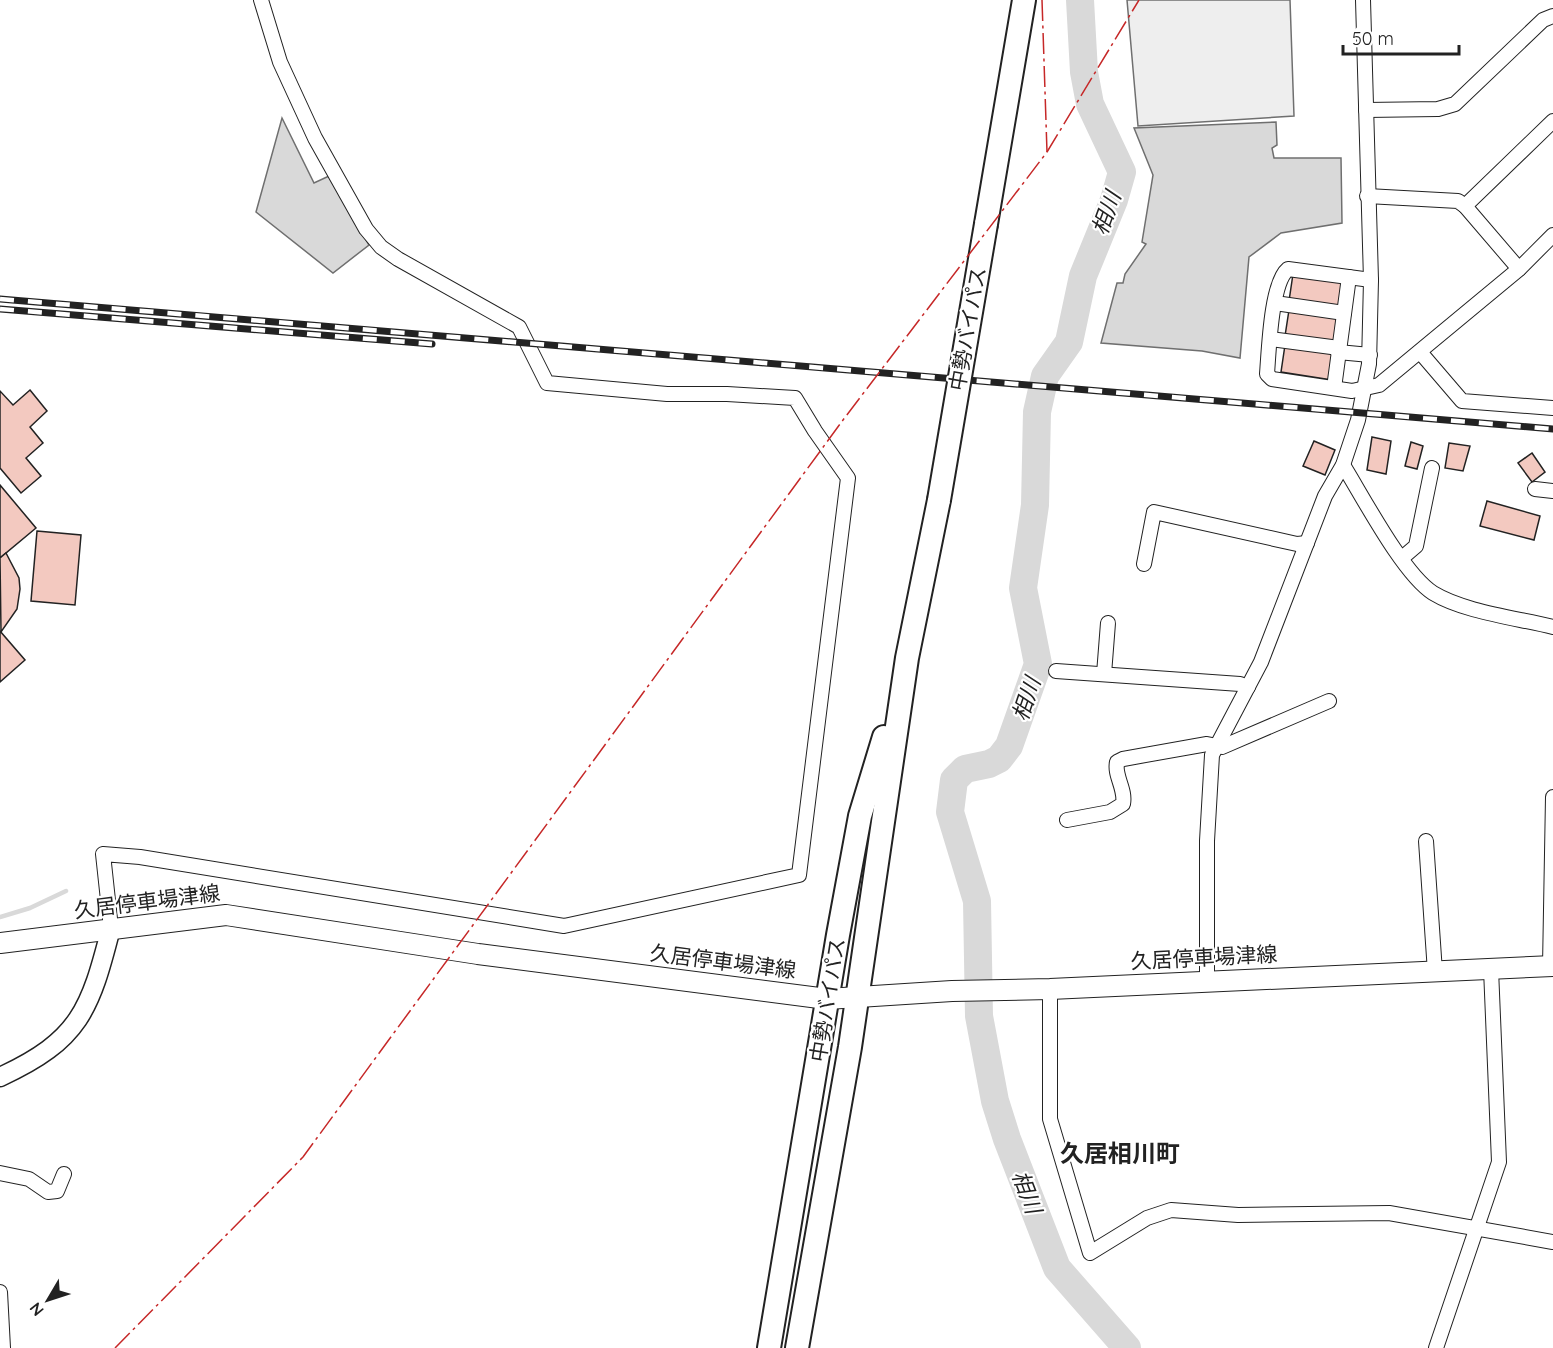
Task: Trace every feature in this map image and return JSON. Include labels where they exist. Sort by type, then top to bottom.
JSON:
[{"type":"highway","name":"中勢バイパス","points":[[797,1348],[857,998],[907,658],[939,500],[1024,0]]},
{"type":"highway","name":"中勢バイパス","points":[[769,1348],[860,816],[907,658]]},
{"type":"main road","name":"久居停車場津線","points":[[0,943],[226,915],[478,954],[827,999],[952,991],[1050,989],[1552,966]]},
{"type":"street","points":[[0,1077],[49,1051],[71,1028],[88,1004],[111,928],[103,854],[140,856],[564,926],[799,875],[848,478],[795,398],[727,394],[667,394],[547,382],[519,327],[398,259],[381,247],[366,229],[315,138],[280,62],[261,0]]},
{"type":"street","points":[[1207,982],[1207,841],[1212,755],[1261,662],[1324,496],[1343,465],[1358,420],[1370,355],[1371,280],[1367,196],[1364,0]]},
{"type":"street","points":[[1366,110],[1438,109],[1455,104],[1543,20],[1553,16]]},
{"type":"street","points":[[1466,206],[1553,121]]},
{"type":"street","points":[[1367,196],[1458,201],[1466,206],[1520,268]]},
{"type":"street","points":[[1371,280],[1288,268],[1281,275],[1275,303],[1267,374],[1272,379],[1334,388],[1364,389],[1379,385],[1520,268],[1553,235]]},
{"type":"street","points":[[1334,388],[1349,277]]},
{"type":"street","points":[[1275,303],[1370,319]]},
{"type":"street","points":[[1270,339],[1370,355]]},
{"type":"street","points":[[1420,352],[1462,401],[1553,408]]},
{"type":"street","points":[[1343,465],[1402,558],[1424,585],[1444,599],[1553,627]]},
{"type":"street","points":[[1402,558],[1416,546],[1432,468]]},
{"type":"street","points":[[1535,489],[1553,491]]},
{"type":"street","points":[[1144,564],[1154,512],[1297,544],[1307,543]]},
{"type":"street","points":[[1104,674],[1108,623]]},
{"type":"street","points":[[1056,671],[1248,687]]},
{"type":"street","points":[[1067,820],[1110,812],[1124,804],[1125,797],[1116,768],[1117,762],[1123,759],[1208,744],[1216,747],[1329,701]]},
{"type":"street","points":[[1552,966],[1553,797]]},
{"type":"street","points":[[1426,841],[1435,972]]},
{"type":"street","points":[[1436,1348],[1499,1162],[1491,969]]},
{"type":"street","points":[[1050,989],[1050,1119],[1090,1253],[1147,1218],[1171,1210],[1238,1215],[1389,1213],[1553,1242]]},
{"type":"street","points":[[0,1173],[29,1179],[48,1192],[57,1191],[64,1174]]},
{"type":"street","points":[[0,1292],[3,1348]]},
{"type":"shaded area","points":[[1127,0],[1290,0],[1294,116],[1138,126]]},
{"type":"shaded area","points":[[282,118],[314,183],[329,176],[369,245],[333,273],[256,212]]},
{"type":"shaded area","points":[[1276,122],[1277,145],[1272,148],[1274,158],[1341,158],[1342,223],[1281,233],[1249,257],[1240,358],[1202,351],[1101,343],[1117,283],[1123,283],[1125,274],[1146,244],[1142,242],[1153,175],[1134,128]]},
{"type":"building","points":[[1293,274],[1344,281],[1340,308],[1289,301]]},
{"type":"building","points":[[1289,310],[1340,317],[1336,344],[1285,336]]},
{"type":"building","points":[[1285,345],[1336,353],[1332,380],[1281,372]]},
{"type":"building","points":[[30,390],[47,411],[30,427],[43,443],[26,458],[41,476],[21,493],[0,468],[0,391],[13,405]]},
{"type":"building","points":[[1372,437],[1391,441],[1386,474],[1367,470]]},
{"type":"building","points":[[1314,441],[1335,450],[1325,475],[1303,466]]},
{"type":"building","points":[[1411,442],[1423,446],[1417,469],[1405,466]]},
{"type":"building","points":[[1449,443],[1470,446],[1463,471],[1445,468]]},
{"type":"building","points":[[1532,453],[1545,472],[1532,482],[1518,463]]},
{"type":"building","points":[[0,485],[36,528],[0,558]]},
{"type":"building","points":[[1487,501],[1540,516],[1534,540],[1480,526]]},
{"type":"building","points":[[37,531],[81,535],[75,605],[31,601]]},
{"type":"building","points":[[6,553],[19,578],[20,589],[17,609],[1,632],[0,558]]},
{"type":"building","points":[[0,631],[25,660],[0,682]]},
{"type":"waterway","name":"相川","points":[[1080,0],[1084,72],[1090,104],[1122,172],[1114,200],[1083,276],[1069,342],[1045,376],[1037,412],[1035,505],[1023,588],[1038,664],[1009,746],[999,759],[989,764],[965,769],[954,780],[950,812],[977,901],[979,1016],[995,1101],[1007,1139],[1057,1268],[1127,1348]]},
{"type":"waterway","points":[[0,917],[30,908],[66,891]]},
{"type":"railway","points":[[0,299],[1553,429]]},
{"type":"railway","points":[[0,309],[432,344]]},
{"type":"power","points":[[1042,0],[1047,152]]},
{"type":"power","points":[[115,1348],[303,1157],[843,420],[1047,152],[1139,0]]},
{"type":"district","name":"久居相川町","points":[[1120,1154]]}]
